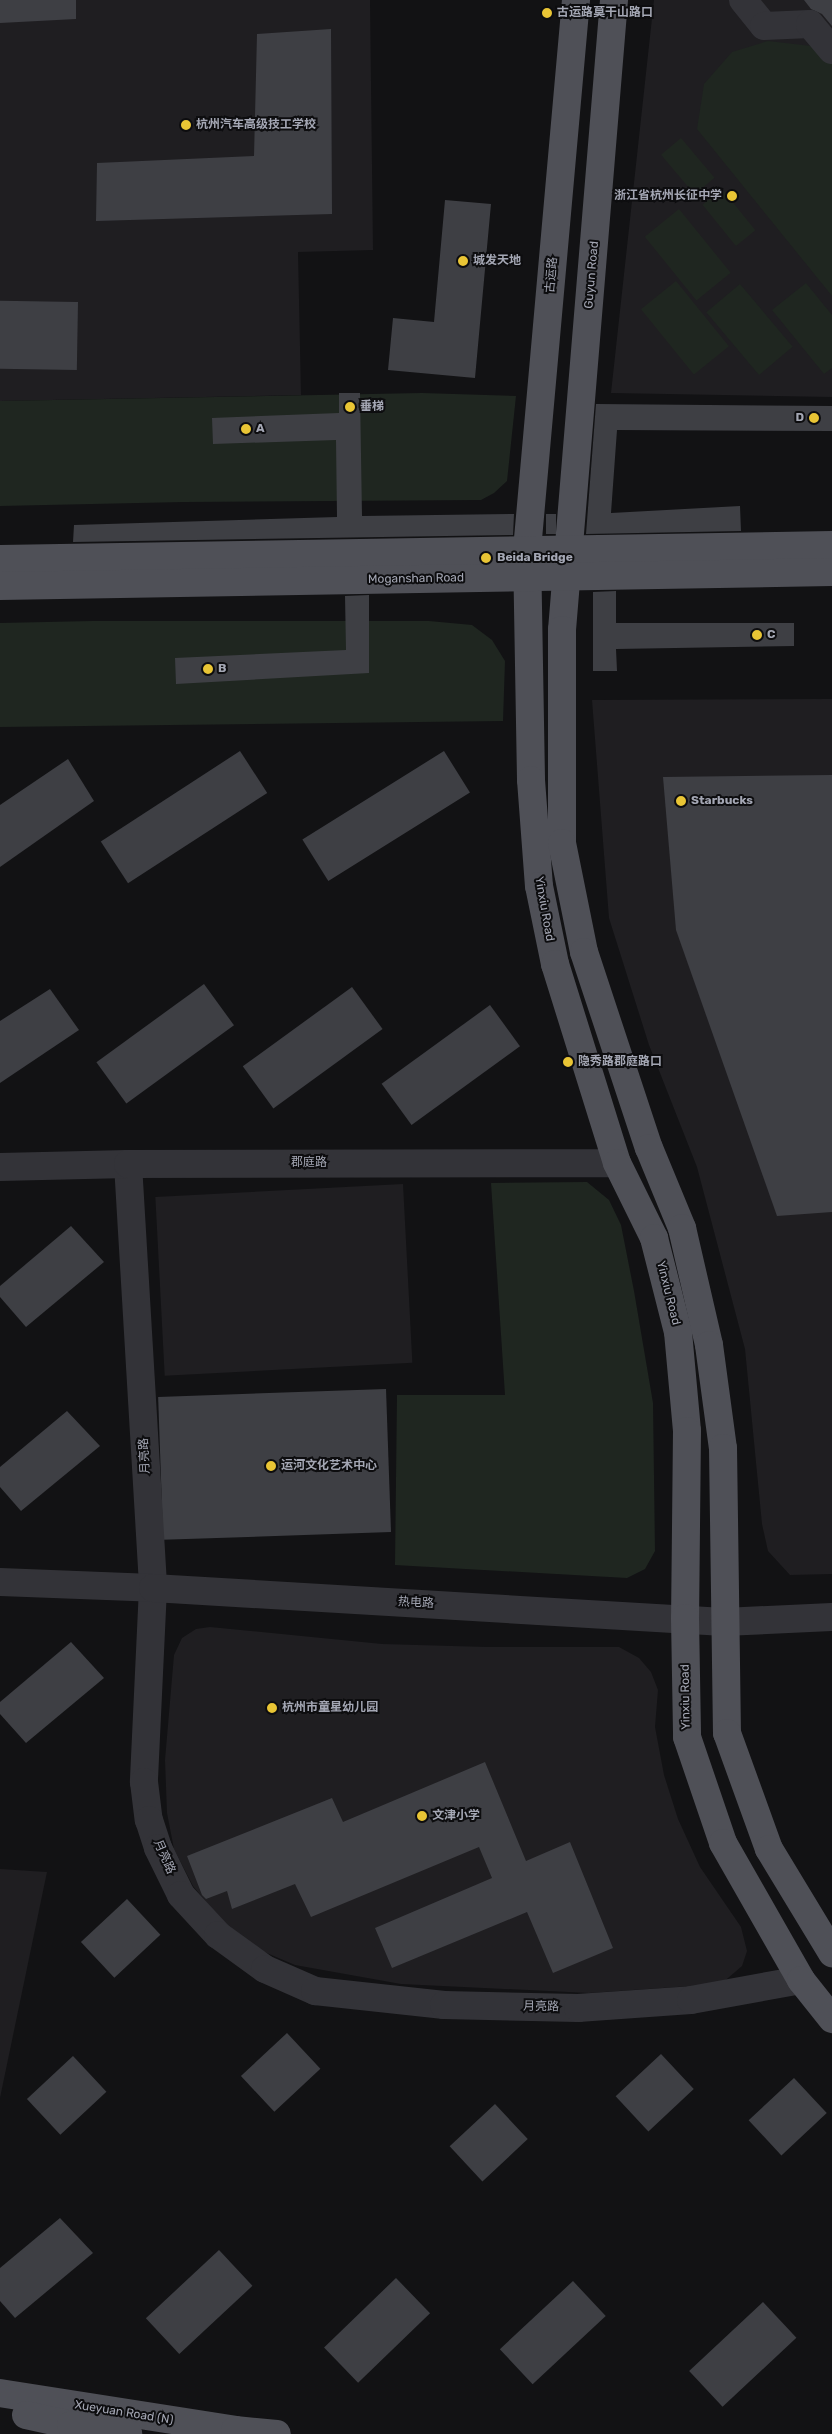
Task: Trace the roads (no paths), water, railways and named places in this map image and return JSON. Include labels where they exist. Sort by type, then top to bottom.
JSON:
[{"type":"main road","name":"古运路","points":[[527,550],[576,0]]},
{"type":"main road","name":"Guyun Road","points":[[568,563],[614,0]]},
{"type":"main road","name":"Moganshan Road","points":[[0,586],[527,577],[568,563],[832,545]]},
{"type":"main road","name":"Moganshan Road","points":[[0,559],[527,550],[568,563],[832,572]]},
{"type":"main road","name":"Yinxiu Road","points":[[527,550],[532,780],[539,886],[554,964],[617,1163],[654,1238],[678,1332],[687,1432],[685,1618],[687,1737],[723,1843],[801,1980],[832,2019]]},
{"type":"main road","points":[[568,563],[562,630],[562,843],[584,952],[649,1148],[682,1228],[708,1345],[723,1448],[727,1732],[769,1849],[832,1952]]},
{"type":"main road","name":"Xueyuan Road (N)","points":[[0,2393],[187,2423],[277,2434]]},
{"type":"main road","name":"Xueyuan Road (N)","points":[[0,2409],[71,2425],[128,2434]]},
{"type":"street","points":[[743,0],[764,26],[810,24],[832,50]]},
{"type":"street","name":"郡庭路","points":[[0,1167],[128,1164],[617,1163]]},
{"type":"street","name":"月亮路","points":[[128,1164],[153,1588],[144,1782],[149,1820],[158,1848],[181,1895],[218,1934],[265,1969],[315,1990],[444,2005],[578,2008],[691,2000],[801,1980]]},
{"type":"street","name":"热电路","points":[[0,1582],[153,1588],[685,1618],[724,1622],[832,1617]]},
{"type":"place","name":"古运路莫干山路口","points":[[547,13]]},
{"type":"place","name":"杭州汽车高级技工学校","points":[[186,125]]},
{"type":"place","name":"浙江省杭州长征中学","points":[[732,196]]},
{"type":"place","name":"城发天地","points":[[463,261]]},
{"type":"place","name":"垂梯","points":[[350,407]]},
{"type":"place","name":"D","points":[[814,418]]},
{"type":"place","name":"A","points":[[246,429]]},
{"type":"place","name":"Beida Bridge","points":[[486,558]]},
{"type":"place","name":"C","points":[[757,635]]},
{"type":"place","name":"B","points":[[208,669]]},
{"type":"place","name":"Starbucks","points":[[681,801]]},
{"type":"place","name":"隐秀路郡庭路口","points":[[568,1062]]},
{"type":"place","name":"运河文化艺术中心","points":[[271,1466]]},
{"type":"place","name":"杭州市童星幼儿园","points":[[272,1708]]},
{"type":"place","name":"文津小学","points":[[422,1816]]}]
